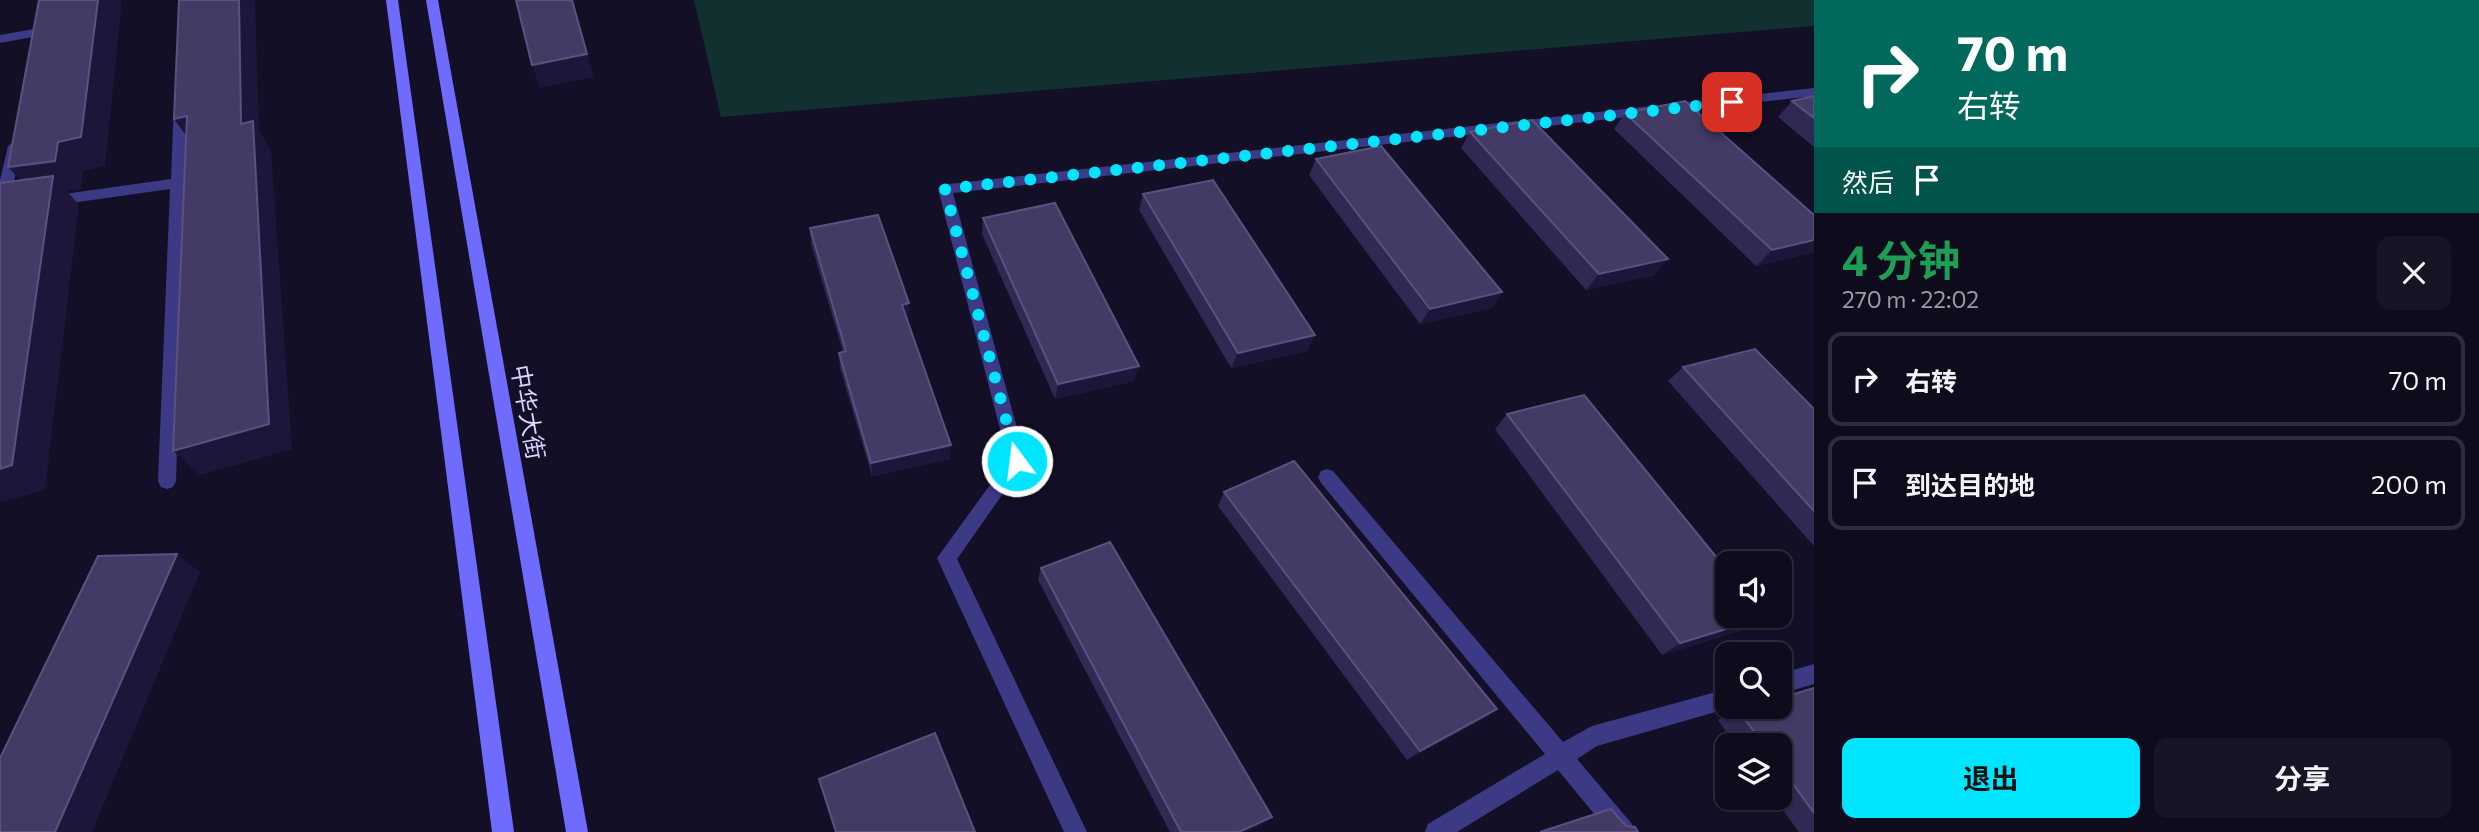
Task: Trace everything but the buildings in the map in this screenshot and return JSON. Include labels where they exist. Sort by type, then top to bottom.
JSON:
[{"type":"main road","points":[[392,0],[503,832]]},
{"type":"main road","name":"中华大街","points":[[432,0],[577,832]]},
{"type":"street","points":[[0,39],[40,32],[34,59]]},
{"type":"street","points":[[167,481],[181,86]]},
{"type":"street","points":[[1076,832],[947,558],[1017,461],[945,189],[1814,92]]},
{"type":"street","points":[[19,127],[11,208],[178,183]]},
{"type":"street","points":[[1327,477],[1624,832]]},
{"type":"street","points":[[1792,680],[1814,674]]},
{"type":"street","points":[[1436,832],[1592,737],[1715,702]]},
{"type":"green space","points":[[694,0],[1814,0],[1814,26],[721,117]]},
{"type":"route","points":[[1017,461],[945,189],[1732,102]]}]
